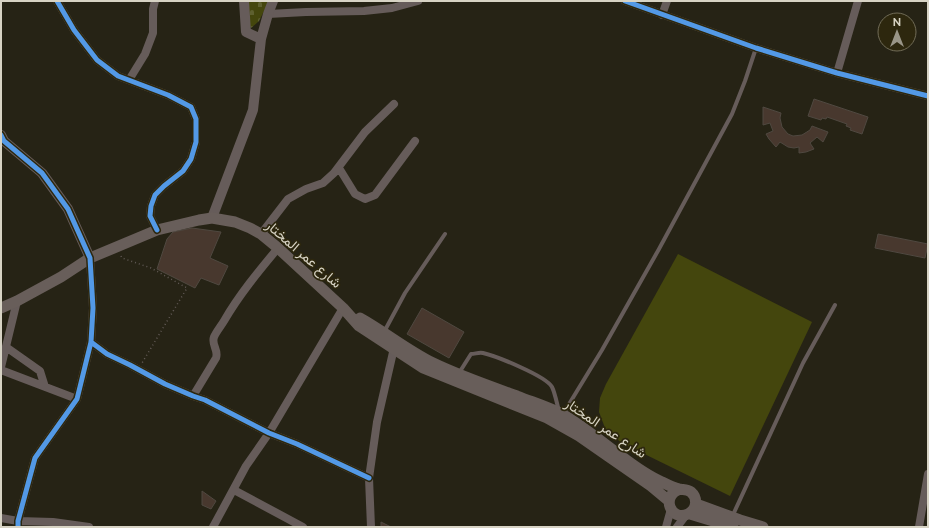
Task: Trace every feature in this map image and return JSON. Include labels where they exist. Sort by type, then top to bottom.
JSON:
[{"type":"main road","name":"شارع عمر المختار","points":[[1,308],[61,278],[90,258],[157,230],[212,218],[235,222],[261,234],[278,248],[360,326],[423,368],[548,418],[564,426],[651,486],[670,505]]},
{"type":"main road","name":"شارع عمر المختار","points":[[342,308],[433,363],[561,414],[578,424],[640,470],[660,482],[680,489]]},
{"type":"main road","points":[[688,515],[693,511],[696,504],[694,496],[688,490],[680,489],[672,494],[670,505],[674,513],[677,515],[688,515],[764,527]]},
{"type":"main road","points":[[696,504],[732,522]]},
{"type":"street","points":[[57,1],[74,30],[97,60],[118,76],[168,95],[190,107],[196,119],[196,142],[191,159],[183,171],[155,195],[151,206],[150,216],[157,230]]},
{"type":"street","points":[[129,80],[145,54],[153,33],[153,10],[155,1]]},
{"type":"street","points":[[244,1],[246,32],[261,39]]},
{"type":"street","points":[[212,218],[253,110],[261,39],[273,1]]},
{"type":"street","points":[[268,14],[371,10],[392,8],[418,1]]},
{"type":"street","points":[[625,1],[756,48],[837,73],[928,96]]},
{"type":"street","points":[[662,15],[667,1]]},
{"type":"street","points":[[837,73],[858,1]]},
{"type":"street","points":[[261,234],[288,199],[306,188],[322,183],[334,173],[365,132],[394,104]]},
{"type":"street","points":[[2,140],[42,174],[68,209],[90,258],[93,308],[91,342],[77,399],[35,458],[18,524]]},
{"type":"street","points":[[339,168],[355,194],[365,199],[375,195],[415,141]]},
{"type":"street","points":[[192,396],[217,356],[213,342],[226,316],[244,290],[278,248]]},
{"type":"street","points":[[1,367],[17,301]]},
{"type":"street","points":[[212,527],[234,490],[246,466],[269,433],[342,308]]},
{"type":"street","points":[[91,342],[106,354],[165,384],[205,400],[269,433],[297,444],[369,478]]},
{"type":"street","points":[[6,347],[40,371],[45,387]]},
{"type":"street","points":[[371,527],[369,478],[377,422],[394,348]]},
{"type":"street","points":[[1,370],[77,399]]},
{"type":"street","points":[[918,527],[928,474]]},
{"type":"street","points":[[234,490],[303,527]]},
{"type":"street","points":[[666,527],[670,505]]},
{"type":"street","points":[[677,527],[688,515]]},
{"type":"street","points":[[1,518],[18,524],[53,522],[89,527]]},
{"type":"lane","points":[[561,414],[602,350],[732,114],[756,48]]},
{"type":"lane","points":[[384,333],[405,293],[444,234]]},
{"type":"lane","points":[[732,522],[803,363],[835,305]]},
{"type":"lane","points":[[458,374],[471,354],[481,353],[502,359],[532,373],[552,387],[561,414]]},
{"type":"path","points":[[114,248],[122,258],[151,268],[187,288],[138,370]]},
{"type":"green space","points":[[249,1],[269,1],[259,21],[251,28],[248,22]]},
{"type":"green space","points":[[678,254],[812,322],[730,496],[622,443],[605,428],[599,412],[600,398],[606,384]]},
{"type":"building","points":[[814,99],[868,117],[862,134],[850,130],[851,128],[846,126],[847,124],[827,117],[826,119],[822,118],[821,120],[808,116]]},
{"type":"building","points":[[763,107],[781,113],[780,118],[782,127],[788,134],[793,136],[802,135],[810,130],[812,126],[828,132],[823,142],[817,137],[810,143],[814,149],[806,152],[799,153],[799,147],[788,147],[780,142],[776,147],[766,134],[773,131],[770,123],[763,125]]},
{"type":"building","points":[[192,228],[221,232],[210,258],[228,266],[219,285],[201,278],[195,288],[157,269],[167,239],[173,232]]},
{"type":"building","points":[[878,234],[928,244],[925,258],[875,248]]},
{"type":"building","points":[[422,308],[464,332],[449,358],[407,334]]},
{"type":"building","points":[[202,491],[216,501],[211,509],[202,505]]},
{"type":"building","points":[[381,522],[391,527],[381,527]]},
{"type":"cycle path","points":[[57,1],[74,30],[97,60],[118,76],[168,95],[191,107],[196,119],[196,142],[191,159],[183,171],[155,195],[151,206],[150,216],[157,230]]},
{"type":"cycle path","points":[[625,1],[756,48],[837,73],[928,96]]},
{"type":"cycle path","points":[[1,135],[4,141],[42,173],[68,209],[90,258],[93,308],[91,342],[77,399],[35,458],[18,521],[18,527]]},
{"type":"cycle path","points":[[91,342],[107,354],[165,384],[205,400],[269,433],[297,444],[369,478]]}]
